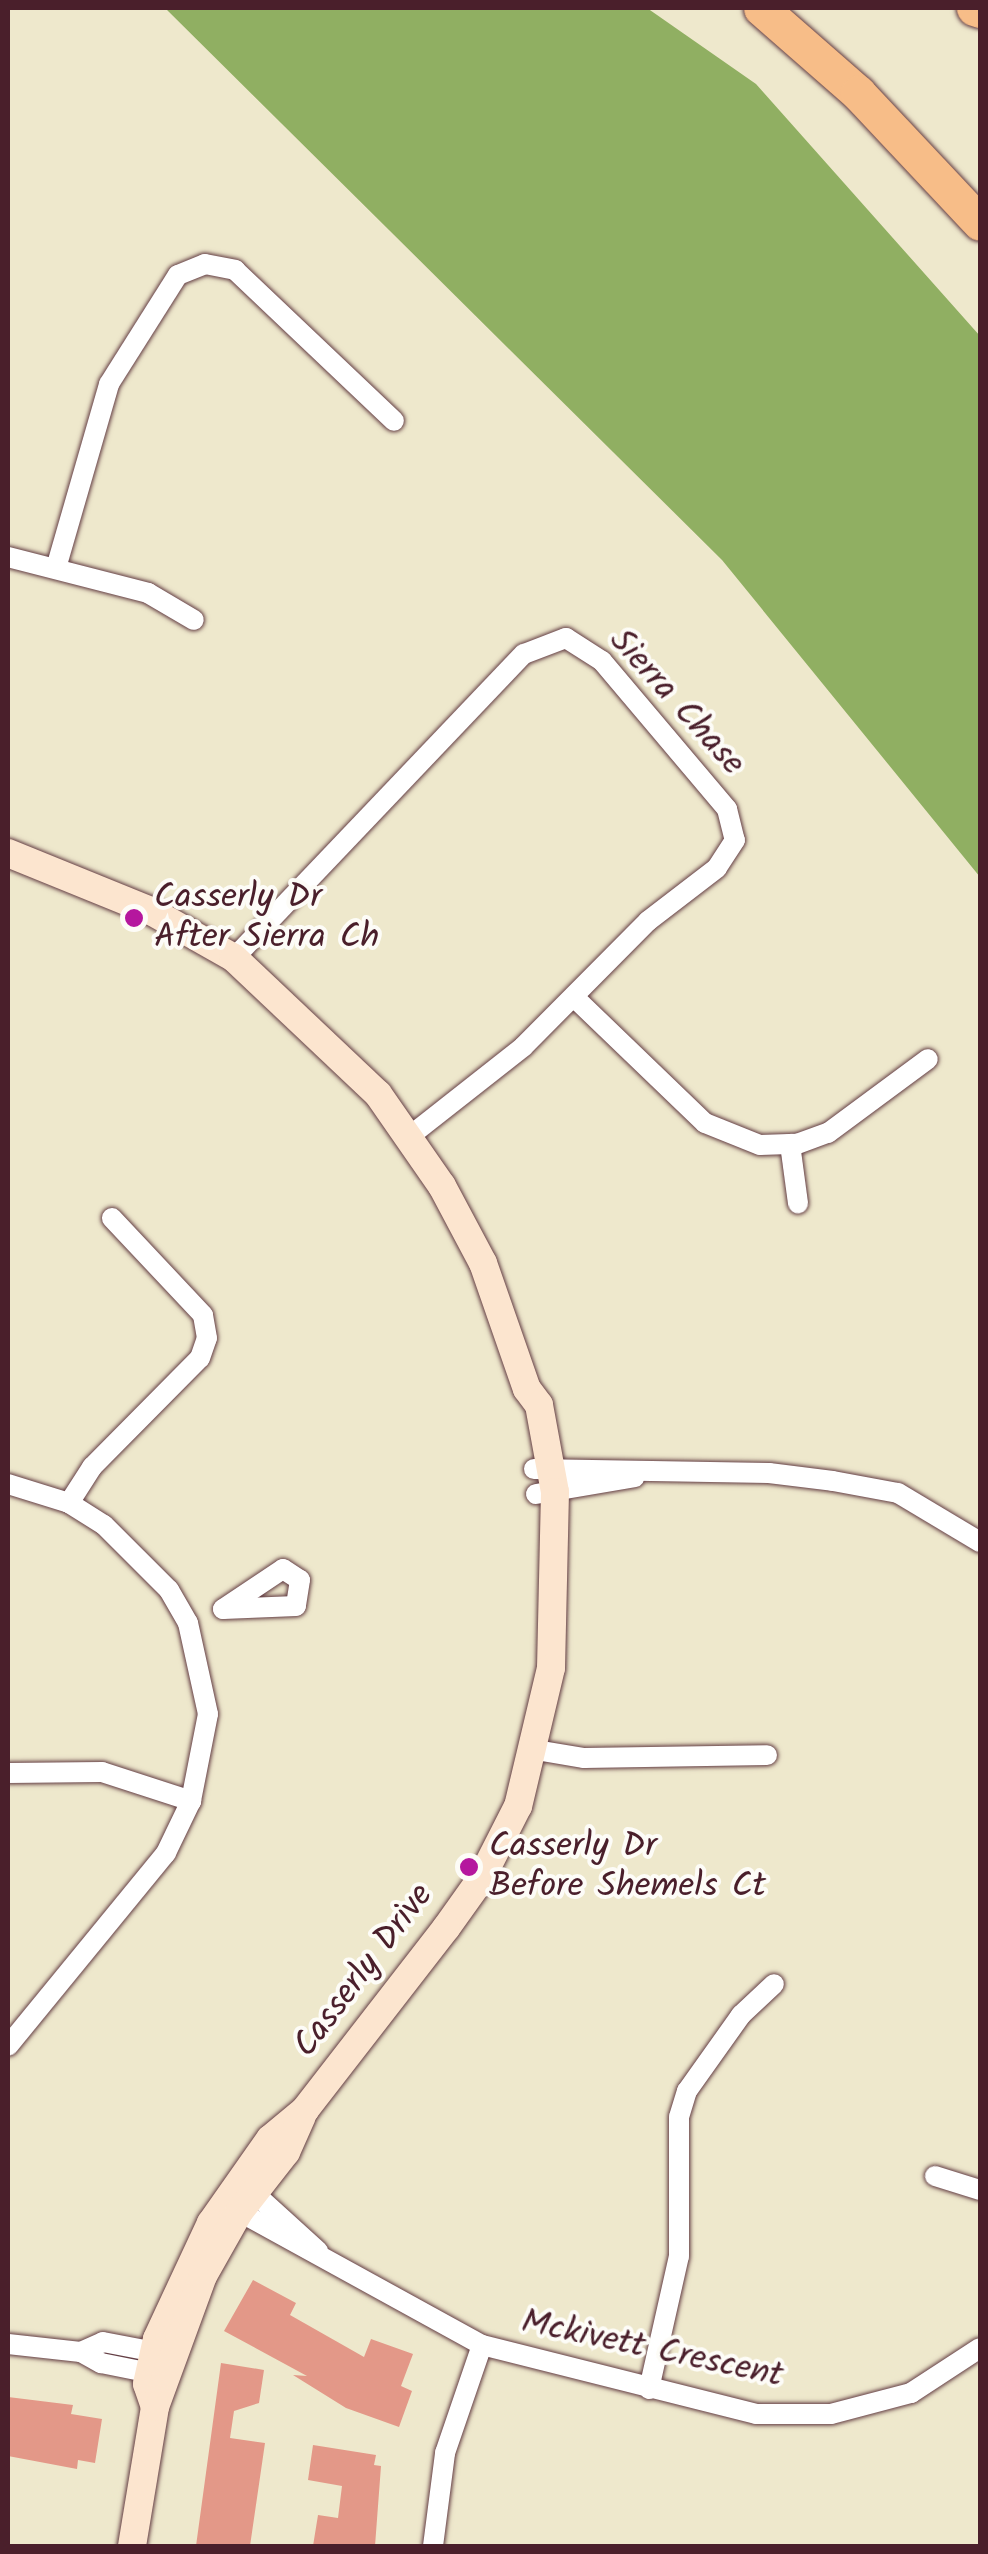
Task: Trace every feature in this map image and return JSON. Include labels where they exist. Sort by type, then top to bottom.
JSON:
[{"type":"highway","points":[[762,8],[858,93],[980,223]]},
{"type":"street","points":[[56,568],[109,384],[178,275],[206,264],[235,270],[394,421]]},
{"type":"street","points":[[8,557],[148,593],[194,620]]},
{"type":"street","name":"Sierra Chase","points":[[234,958],[474,700],[540,643],[566,638],[602,661],[727,809],[736,840],[717,868],[648,921],[576,999],[466,1097],[410,1136]]},
{"type":"street","name":"Casserly Drive","points":[[8,853],[151,911],[234,958],[313,1027],[410,1136],[483,1263],[527,1389],[544,1480],[540,1569],[550,1590],[551,1668],[536,1750],[518,1806],[480,1880],[305,2110],[270,2139],[239,2197],[188,2262],[162,2364],[132,2546]]},
{"type":"street","points":[[576,999],[705,1123],[760,1145],[790,1144],[828,1133],[928,1058]]},
{"type":"street","points":[[790,1144],[798,1203]]},
{"type":"street","points":[[68,1504],[92,1467],[200,1358],[207,1338],[203,1316],[112,1218]]},
{"type":"street","points":[[544,1480],[662,1472],[769,1473],[898,1494],[980,1542]]},
{"type":"street","points":[[8,1484],[68,1504],[134,1552],[188,1622],[208,1714],[191,1801],[156,1867],[8,2046]]},
{"type":"street","points":[[188,1622],[223,1609]]},
{"type":"street","points":[[536,1750],[584,1758],[767,1755]]},
{"type":"street","points":[[8,1773],[102,1772],[191,1801]]},
{"type":"street","points":[[649,2388],[678,2256],[678,2118],[687,2091],[742,2016],[774,1984]]},
{"type":"street","points":[[935,2176],[980,2190]]},
{"type":"street","name":"Mckivett Crescent","points":[[239,2197],[403,2307],[482,2345],[756,2414],[831,2414],[911,2392],[980,2348]]},
{"type":"street","points":[[8,2344],[162,2364]]},
{"type":"street","points":[[432,2546],[444,2453],[482,2345]]},
{"type":"green space","points":[[165,8],[647,8],[756,84],[980,336],[980,877],[722,560]]},
{"type":"building","points":[[253,2280],[296,2303],[290,2315],[364,2357],[371,2339],[413,2354],[401,2386],[412,2391],[399,2427],[346,2408],[293,2375],[307,2376],[224,2331]]},
{"type":"building","points":[[221,2363],[264,2370],[259,2403],[234,2411],[230,2438],[265,2443],[250,2546],[196,2546]]},
{"type":"building","points":[[8,2397],[73,2405],[71,2414],[102,2419],[95,2463],[78,2460],[77,2469],[8,2456]]},
{"type":"building","points":[[313,2445],[376,2455],[374,2465],[381,2466],[375,2546],[313,2546],[318,2515],[338,2518],[342,2486],[308,2480]]},
{"type":"place","name":"Casserly Dr After Sierra Ch","points":[[134,918]]},
{"type":"place","name":"Casserly Dr Before Shemels Ct","points":[[469,1867]]}]
